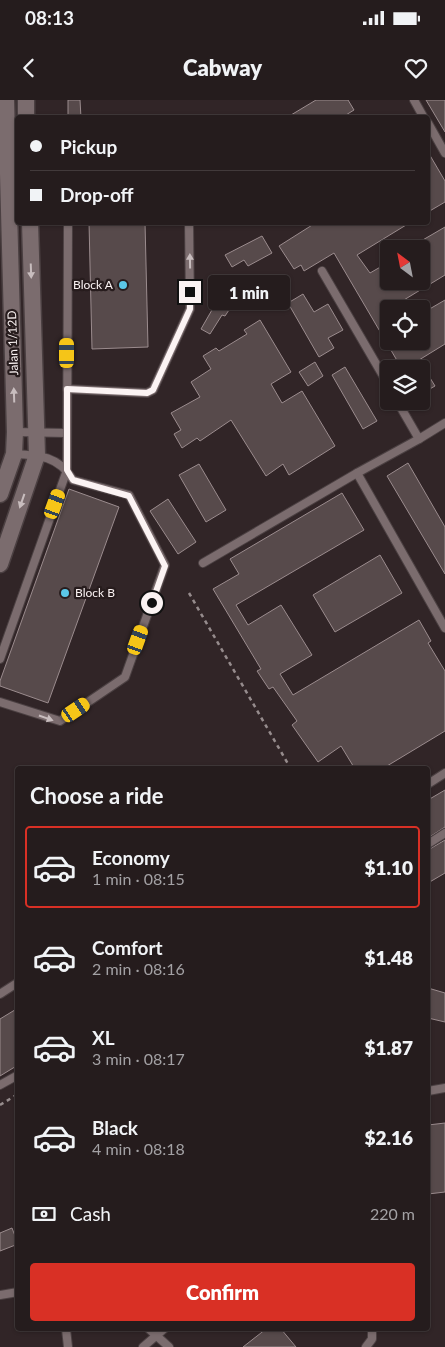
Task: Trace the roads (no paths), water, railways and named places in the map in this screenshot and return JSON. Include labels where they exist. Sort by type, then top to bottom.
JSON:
[{"type":"street","name":"Jalan 1/12D","points":[[0,494],[14,454],[15,432],[6,100]]},
{"type":"street","points":[[26,100],[26,115]]},
{"type":"street","name":"Jalan 1/12D","points":[[0,564],[3,548],[37,455],[30,225]]},
{"type":"lane","points":[[414,100],[422,115]]},
{"type":"lane","points":[[430,127],[445,153]]},
{"type":"lane","points":[[0,659],[67,470],[68,225]]},
{"type":"lane","points":[[67,389],[147,393],[153,390],[190,309],[189,225]]},
{"type":"lane","points":[[322,271],[380,371]]},
{"type":"lane","points":[[402,410],[419,439]]},
{"type":"lane","points":[[204,563],[445,423]]},
{"type":"lane","points":[[15,432],[67,433]]},
{"type":"lane","points":[[0,702],[60,722],[125,677],[165,566],[129,496],[73,480],[67,470],[51,459],[37,455],[14,454]]},
{"type":"lane","points":[[357,473],[445,628]]},
{"type":"lane","points":[[430,783],[445,773]]},
{"type":"lane","points":[[430,843],[445,833]]},
{"type":"lane","points":[[0,994],[15,984]]},
{"type":"lane","points":[[0,1085],[15,1077]]},
{"type":"lane","points":[[430,1092],[445,1088]]},
{"type":"lane","points":[[0,1295],[15,1292]]},
{"type":"lane","points":[[66,1331],[68,1347]]},
{"type":"lane","points":[[366,1347],[372,1339],[372,1331]]},
{"type":"lane","points":[[143,1347],[152,1332],[168,1347]]},
{"type":"place","name":"Block A","points":[[123,285]]},
{"type":"place","name":"Block B","points":[[65,593]]}]
